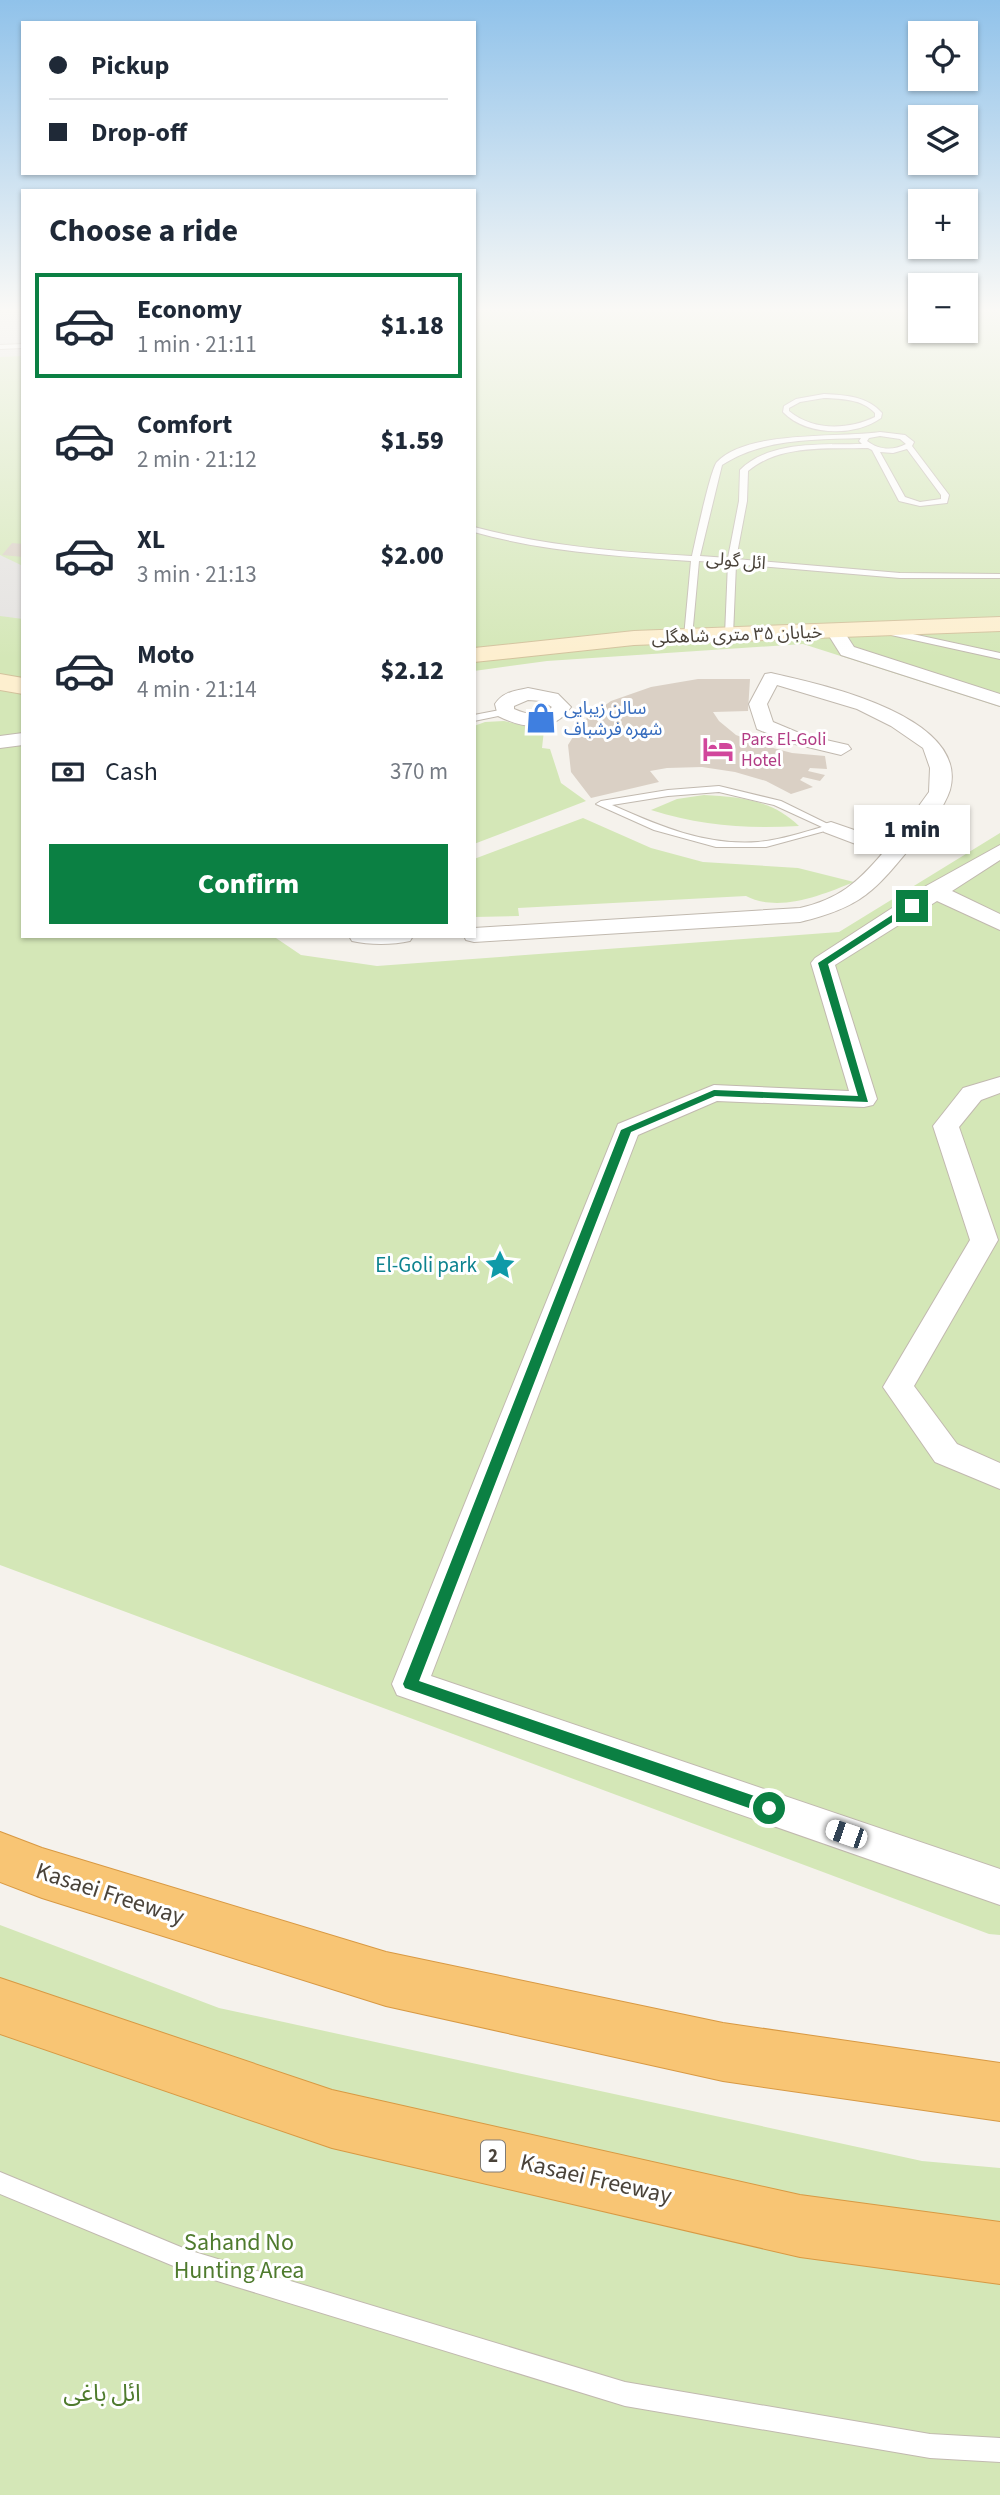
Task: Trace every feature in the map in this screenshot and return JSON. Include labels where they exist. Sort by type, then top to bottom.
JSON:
[{"type":"highway","name":"Kasaei Freeway","points":[[0,1857],[42,1873],[386,1979],[723,2052],[1000,2092]]},
{"type":"highway","name":"Kasaei Freeway","points":[[0,2006],[332,2119],[800,2226],[1000,2253]]},
{"type":"street","name":"خیابان ۳۵ متری شاهگلی","points":[[476,655],[634,638],[1000,624]]},
{"type":"street","points":[[835,631],[847,651],[1000,700]]},
{"type":"street","points":[[476,935],[800,915],[826,909],[851,897],[896,852],[929,811],[940,790],[940,768],[932,746],[897,720],[838,693],[771,678],[758,704],[764,725],[798,740],[841,749]]},
{"type":"street","points":[[0,681],[21,686]]},
{"type":"street","points":[[0,742],[21,739]]},
{"type":"street","points":[[831,828],[896,852]]},
{"type":"street","points":[[1000,851],[823,963],[864,1099],[714,1093],[627,1130],[410,1684],[1000,1887]]},
{"type":"street","points":[[934,891],[1000,923]]},
{"type":"street","points":[[1000,1085],[972,1094],[946,1126],[984,1240],[898,1387],[946,1453],[1000,1476]]},
{"type":"lane","points":[[823,425],[838,428],[859,425]]},
{"type":"lane","points":[[883,425],[888,434]]},
{"type":"lane","points":[[838,428],[846,437]]},
{"type":"lane","points":[[688,637],[695,558],[716,469],[725,459],[760,445],[888,434],[907,439],[911,444],[909,447],[945,495],[944,501],[928,505],[902,499],[872,447],[863,441],[867,436]]},
{"type":"lane","points":[[729,635],[732,561],[743,501],[744,470],[750,463],[781,452],[872,447],[898,450],[909,447]]},
{"type":"lane","name":"ائل گولی","points":[[476,529],[547,547],[922,575],[1000,576]]},
{"type":"lane","points":[[875,629],[1000,656]]},
{"type":"lane","points":[[476,718],[505,712]]},
{"type":"lane","points":[[719,789],[757,794],[791,806],[831,828],[757,845],[715,844],[667,833],[601,804],[668,793],[719,789]]},
{"type":"lane","points":[[0,2183],[188,2261],[625,2394],[930,2446],[1000,2450]]},
{"type":"green space","name":"El-Goli park","points":[[0,425],[21,425],[21,938],[276,938],[301,955],[377,966],[839,932],[1000,833],[1000,1935],[989,1934],[0,1565]]},
{"type":"green space","points":[[476,425],[1000,425],[1000,707],[803,644],[547,661],[476,671]]},
{"type":"green space","points":[[504,721],[544,730],[542,748],[550,749],[561,783],[586,801],[476,843],[476,725]]},
{"type":"green space","points":[[704,795],[731,797],[767,805],[799,826],[724,825],[688,820],[651,810],[677,799]]},
{"type":"green space","points":[[583,818],[651,848],[703,862],[798,868],[854,882],[814,897],[786,902],[772,903],[746,896],[518,908],[519,916],[476,917],[476,858]]},
{"type":"green space","name":"Sahand No Hunting Area","points":[[0,1925],[219,2008],[922,2161],[1000,2168],[1000,2495],[0,2495]]},
{"type":"shaded area","points":[[0,555],[21,565],[21,619],[0,616]]},
{"type":"building","points":[[12,543],[21,544],[21,557],[2,555]]},
{"type":"building","points":[[698,679],[750,679],[748,711],[713,712],[719,721],[736,735],[762,745],[792,753],[825,756],[827,769],[810,768],[808,771],[825,775],[820,781],[803,777],[800,780],[813,787],[791,794],[766,781],[735,772],[702,767],[667,768],[650,771],[659,782],[591,798],[571,772],[568,745],[583,721],[611,701],[651,687]]},
{"type":"place","name":"سالن زیبایی شهره فرشباف","points":[[541,718]]},
{"type":"place","name":"Pars El-Goli Hotel","points":[[718,749]]},
{"type":"place","name":"El-Goli park","points":[[500,1265]]},
{"type":"route","points":[[769,1808],[410,1684],[627,1130],[714,1093],[864,1099],[823,963],[912,906]]},
{"type":"park label","name":"ائل باغی","points":[[102,2393]]}]
